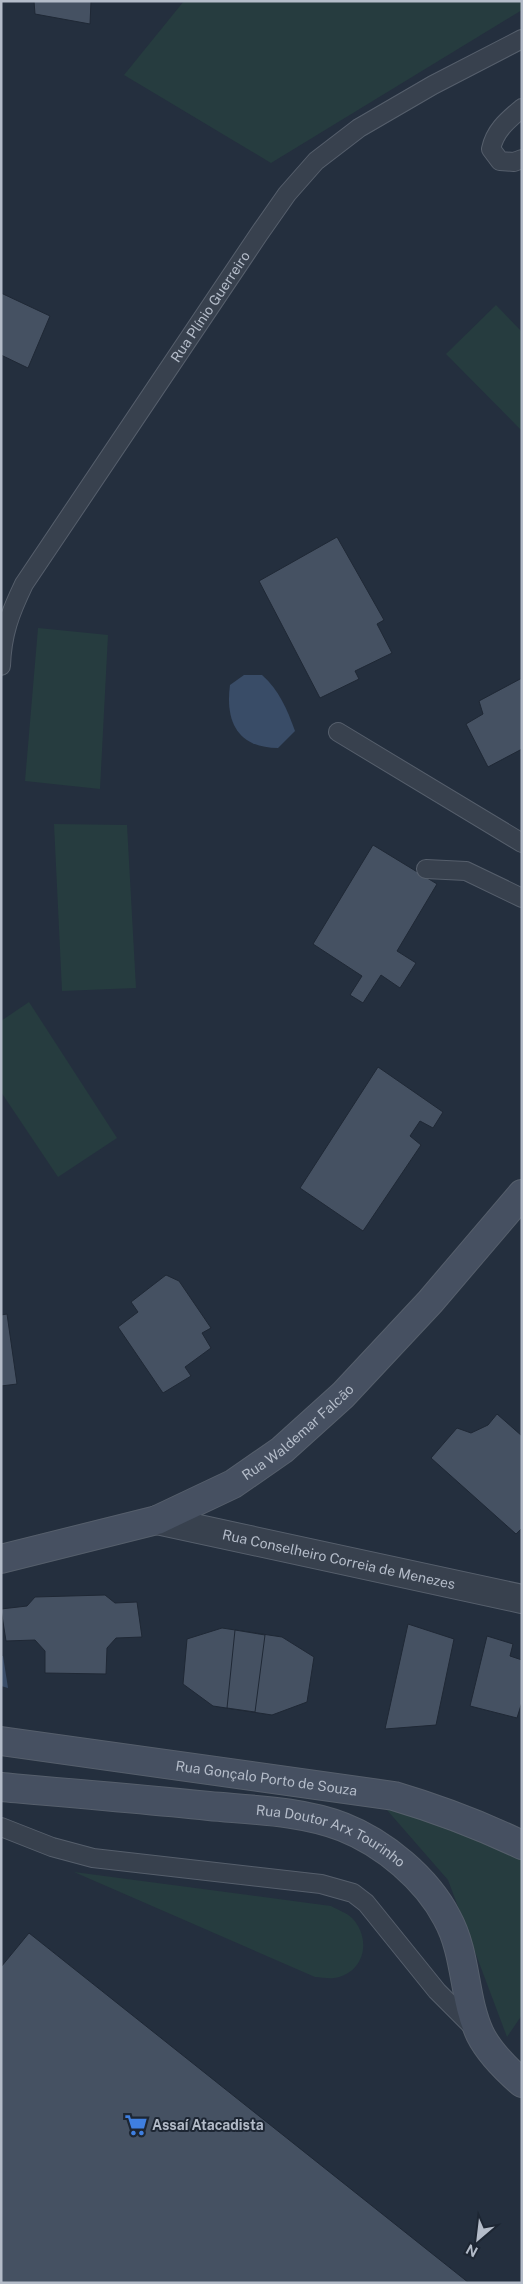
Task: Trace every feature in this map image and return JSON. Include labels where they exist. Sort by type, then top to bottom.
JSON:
[{"type":"street","name":"Rua Waldemar Falcão","points":[[1,1559],[156,1520],[233,1484],[282,1450],[343,1395],[430,1302],[522,1194]]},
{"type":"street","name":"Rua Conselheiro Correia de Menezes","points":[[156,1520],[522,1599]]},
{"type":"street","name":"Rua Gonçalo Porto de Souza","points":[[1,1741],[394,1796],[477,1824],[522,1845]]},
{"type":"street","name":"Rua Doutor Arx Tourinho","points":[[1,1787],[260,1811],[309,1818],[344,1827],[379,1846],[410,1871],[435,1899],[448,1918],[461,1951],[472,2010],[480,2035],[494,2054],[522,2083]]},
{"type":"lane","name":"Rua Plínio Guerreiro","points":[[1,666],[8,617],[24,584],[185,342],[287,194],[316,160],[360,128],[433,86],[522,39]]},
{"type":"lane","points":[[522,108],[507,120],[494,136],[491,149],[500,160],[514,162],[522,158]]},
{"type":"lane","points":[[338,732],[522,843]]},
{"type":"lane","points":[[426,869],[466,871],[522,898]]},
{"type":"lane","points":[[1,1827],[52,1847],[94,1858],[321,1884],[353,1893],[366,1903],[437,1990],[480,2035]]},
{"type":"green space","points":[[184,1],[522,1],[522,10],[271,163],[124,75]]},
{"type":"green space","points":[[496,305],[522,332],[522,431],[446,354]]},
{"type":"green space","points":[[38,628],[108,635],[100,789],[25,781]]},
{"type":"green space","points":[[54,824],[127,825],[136,988],[62,991]]},
{"type":"green space","points":[[29,1002],[117,1138],[58,1177],[1,1092],[1,1021]]},
{"type":"green space","points":[[380,1802],[522,1854],[522,2015],[507,2037],[448,1880]]},
{"type":"green space","points":[[74,1872],[331,1906],[350,1916],[358,1926],[362,1936],[362,1954],[359,1962],[353,1969],[344,1975],[332,1978],[315,1977]]},
{"type":"water","points":[[244,675],[262,675],[273,687],[286,708],[295,731],[278,748],[264,747],[244,738],[232,721],[229,698],[230,685]]},
{"type":"water","points":[[1,1656],[3,1656],[8,1688],[1,1686]]},
{"type":"building","points":[[34,1],[91,1],[90,24],[35,14]]},
{"type":"building","points":[[1,293],[50,316],[28,368],[1,355]]},
{"type":"building","points":[[337,537],[384,620],[377,624],[392,653],[355,671],[359,679],[320,698],[259,581]]},
{"type":"building","points":[[522,678],[522,749],[488,767],[466,724],[483,714],[479,701]]},
{"type":"building","points":[[373,845],[437,884],[397,951],[416,963],[400,988],[381,975],[363,1003],[350,995],[362,976],[313,944]]},
{"type":"building","points":[[378,1067],[443,1112],[433,1128],[420,1121],[410,1136],[421,1145],[363,1231],[300,1188]]},
{"type":"building","points":[[166,1275],[179,1281],[211,1328],[202,1333],[211,1348],[185,1367],[191,1376],[163,1393],[118,1327],[138,1312],[131,1302]]},
{"type":"building","points":[[7,1314],[17,1384],[1,1386],[1,1315]]},
{"type":"building","points":[[497,1414],[522,1436],[522,1528],[516,1534],[431,1458],[457,1428],[471,1433],[488,1425]]},
{"type":"building","points":[[105,1595],[115,1603],[137,1602],[142,1637],[116,1638],[107,1648],[106,1674],[45,1673],[45,1651],[35,1640],[6,1641],[1,1609],[27,1606],[35,1597]]},
{"type":"building","points":[[408,1624],[454,1639],[436,1725],[385,1729]]},
{"type":"building","points":[[222,1628],[282,1637],[314,1657],[307,1702],[272,1715],[213,1706],[183,1684],[187,1639]]},
{"type":"building","points":[[235,1630],[265,1635],[255,1712],[227,1708]]},
{"type":"building","points":[[487,1636],[513,1644],[510,1656],[522,1660],[522,1702],[517,1718],[470,1706]]},
{"type":"building","name":"Assaí Atacadista","points":[[29,1933],[469,2283],[1,2283],[1,1967]]},
{"type":"place","name":"Assaí Atacadista","points":[[136,2125]]}]
